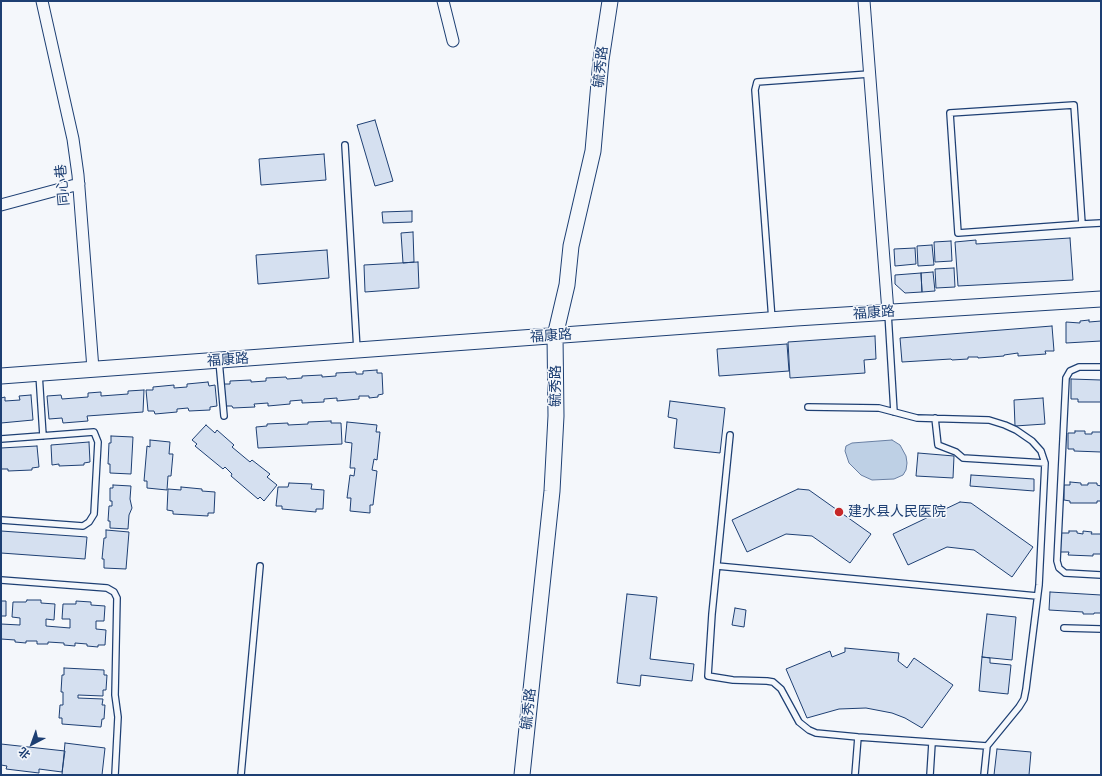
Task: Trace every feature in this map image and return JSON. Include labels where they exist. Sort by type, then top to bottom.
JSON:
[{"type":"street","name":"同心巷","points":[[42,1],[73,139],[79,184],[93,369]]},
{"type":"street","points":[[443,1],[453,42]]},
{"type":"street","name":"毓秀路","points":[[522,775],[552,491],[556,416],[555,336],[567,285],[571,246],[593,151],[601,60],[610,1]]},
{"type":"street","points":[[864,1],[888,312]]},
{"type":"street","points":[[1,205],[79,184]]},
{"type":"street","name":"福康路","points":[[1,376],[772,320],[1101,299]]},
{"type":"lane","points":[[772,320],[755,90],[757,82],[869,74]]},
{"type":"lane","points":[[1082,224],[1074,105],[950,113],[958,233],[1101,223]]},
{"type":"lane","points":[[346,145],[357,350]]},
{"type":"lane","points":[[888,312],[894,412]]},
{"type":"lane","points":[[219,360],[224,416]]},
{"type":"lane","points":[[1101,368],[1079,367],[1070,371],[1066,378],[1057,561],[1059,568],[1065,572],[1101,576]]},
{"type":"lane","points":[[39,373],[43,436]]},
{"type":"lane","points":[[808,406],[879,408],[917,418],[989,420],[1016,430],[1032,441],[1041,452],[1045,463],[1037,596],[1026,689],[1024,699],[1019,707],[987,746],[984,775]]},
{"type":"lane","points":[[935,418],[938,445],[956,452],[963,458],[1045,463]]},
{"type":"lane","points":[[1,439],[94,432],[98,442],[94,514],[92,518],[83,526],[1,520]]},
{"type":"lane","points":[[730,435],[712,614],[708,676],[733,680],[767,680],[773,682],[781,689],[799,722],[808,730],[825,735],[987,746]]},
{"type":"lane","points":[[241,775],[260,566]]},
{"type":"lane","points":[[717,566],[1037,596]]},
{"type":"lane","points":[[1,580],[107,588],[114,592],[117,598],[115,695],[118,717],[115,775]]},
{"type":"lane","points":[[1064,628],[1101,629]]},
{"type":"lane","points":[[855,775],[858,738]]},
{"type":"lane","points":[[930,775],[932,743]]},
{"type":"water","points":[[892,440],[900,445],[906,456],[906,470],[903,475],[894,479],[872,480],[861,475],[849,463],[845,451],[846,446],[852,443]]},
{"type":"building","points":[[375,120],[393,181],[375,186],[357,125]]},
{"type":"building","points":[[324,154],[326,180],[261,185],[259,159]]},
{"type":"building","points":[[412,211],[412,222],[383,223],[382,212]]},
{"type":"building","points":[[413,232],[414,262],[403,263],[401,233]]},
{"type":"building","points":[[1070,238],[1073,280],[958,286],[955,242],[976,240],[976,244]]},
{"type":"building","points":[[951,241],[952,261],[935,262],[934,242]]},
{"type":"building","points":[[932,245],[934,265],[918,266],[917,246]]},
{"type":"building","points":[[915,248],[916,264],[895,266],[894,249]]},
{"type":"building","points":[[327,250],[329,278],[258,284],[256,255]]},
{"type":"building","points":[[418,262],[419,288],[365,292],[364,265]]},
{"type":"building","points":[[954,268],[955,287],[936,288],[935,269]]},
{"type":"building","points":[[933,272],[935,291],[922,292],[921,273]]},
{"type":"building","points":[[921,273],[922,292],[905,293],[895,284],[895,275]]},
{"type":"building","points":[[1089,320],[1089,322],[1101,321],[1101,341],[1066,343],[1066,322],[1080,323],[1080,321]]},
{"type":"building","points":[[1052,326],[1054,351],[1045,351],[1046,354],[1018,356],[1018,353],[1004,356],[978,358],[968,357],[968,359],[902,362],[900,338]]},
{"type":"building","points":[[875,336],[876,359],[864,360],[865,373],[790,378],[788,342]]},
{"type":"building","points":[[787,344],[789,371],[719,376],[717,349]]},
{"type":"building","points":[[377,370],[377,373],[382,373],[383,394],[378,395],[378,397],[369,398],[369,396],[359,396],[359,399],[337,401],[337,398],[324,399],[324,402],[302,403],[302,400],[290,401],[290,404],[268,406],[268,403],[254,404],[255,407],[233,408],[232,406],[226,406],[224,384],[230,384],[230,381],[251,380],[251,382],[266,381],[266,378],[286,377],[287,379],[302,378],[302,376],[336,376],[336,373],[356,372],[356,374],[363,374],[363,371]]},
{"type":"building","points":[[1071,379],[1101,380],[1101,402],[1078,402],[1078,399],[1071,399]]},
{"type":"building","points":[[208,382],[209,386],[215,385],[217,406],[210,407],[210,410],[189,411],[188,408],[177,409],[177,412],[155,414],[154,411],[148,411],[146,390],[153,390],[153,387],[174,385],[174,388],[187,387],[187,384]]},
{"type":"building","points":[[144,390],[143,412],[87,416],[88,421],[63,423],[62,418],[49,419],[47,396],[61,395],[62,399],[88,397],[88,393],[101,392],[101,396],[128,394],[128,391]]},
{"type":"building","points":[[31,395],[33,420],[1,423],[1,398],[5,397],[5,401],[20,400],[19,396]]},
{"type":"building","points":[[1043,398],[1045,424],[1015,426],[1014,400]]},
{"type":"building","points":[[670,401],[725,408],[720,453],[674,448],[677,419],[668,417]]},
{"type":"building","points":[[331,421],[331,423],[341,423],[342,444],[258,448],[256,427],[267,426],[267,424],[288,423],[288,425]]},
{"type":"building","points":[[347,422],[377,425],[376,432],[380,432],[377,460],[374,459],[372,470],[377,471],[373,505],[370,505],[370,513],[350,511],[351,498],[347,498],[350,475],[354,476],[355,468],[350,468],[352,443],[345,442]]},
{"type":"building","points":[[206,425],[215,433],[217,430],[234,445],[232,447],[250,462],[252,460],[270,474],[267,477],[277,485],[264,501],[260,497],[258,499],[231,476],[232,474],[225,467],[223,469],[195,446],[197,444],[192,440]]},
{"type":"building","points":[[1075,431],[1085,431],[1085,434],[1101,432],[1101,452],[1074,451],[1074,449],[1068,449],[1068,433],[1075,433]]},
{"type":"building","points":[[111,436],[133,437],[131,474],[110,473],[110,464],[108,464],[109,443],[111,443]]},
{"type":"building","points":[[150,440],[170,442],[169,454],[173,454],[171,476],[168,476],[167,490],[147,488],[147,481],[144,481],[147,446],[150,447]]},
{"type":"building","points":[[89,442],[90,462],[84,463],[84,465],[52,465],[51,445]]},
{"type":"building","points":[[37,446],[39,467],[32,468],[32,470],[8,471],[8,469],[1,469],[1,448]]},
{"type":"building","points":[[918,453],[954,456],[953,478],[916,476]]},
{"type":"building","points":[[971,475],[1034,479],[1034,491],[970,486]]},
{"type":"building","points":[[1070,482],[1081,483],[1081,485],[1097,483],[1097,485],[1101,486],[1101,501],[1097,501],[1097,503],[1070,503],[1070,501],[1064,500],[1064,485],[1070,485]]},
{"type":"building","points":[[289,483],[312,484],[311,489],[324,490],[323,509],[316,509],[316,512],[282,509],[282,506],[276,506],[278,487],[288,487]]},
{"type":"building","points":[[113,485],[131,486],[130,499],[132,508],[129,515],[128,529],[110,528],[110,521],[108,521],[109,506],[112,506],[112,501],[110,501],[110,488],[113,488]]},
{"type":"building","points":[[181,487],[215,492],[214,513],[208,513],[208,516],[173,514],[173,511],[167,510],[168,489],[181,490]]},
{"type":"building","points":[[798,489],[809,490],[871,534],[850,563],[812,536],[786,534],[747,552],[732,520]]},
{"type":"building","points":[[960,502],[971,503],[1033,547],[1012,577],[974,550],[947,547],[908,565],[893,534]]},
{"type":"building","points":[[106,530],[129,532],[126,569],[104,568],[104,559],[102,559]]},
{"type":"building","points":[[1,531],[87,537],[85,559],[1,553]]},
{"type":"building","points":[[1069,531],[1077,531],[1077,533],[1083,534],[1083,531],[1092,532],[1091,534],[1101,534],[1101,554],[1093,554],[1093,556],[1068,555],[1069,552],[1060,552],[1061,533],[1069,533]]},
{"type":"building","points":[[1050,592],[1101,595],[1101,613],[1083,614],[1083,612],[1049,610]]},
{"type":"building","points":[[627,594],[657,597],[650,659],[694,664],[692,681],[641,675],[640,686],[617,683]]},
{"type":"building","points":[[27,600],[41,600],[41,603],[55,604],[54,620],[46,619],[46,626],[70,628],[70,619],[62,619],[63,604],[76,604],[76,601],[91,602],[91,605],[105,606],[104,621],[96,621],[96,629],[106,630],[105,645],[98,645],[98,647],[75,643],[75,646],[64,645],[64,643],[48,642],[48,644],[37,644],[37,641],[26,641],[26,643],[15,642],[15,640],[1,639],[1,624],[20,625],[20,618],[12,617],[13,602],[26,602]]},
{"type":"building","points":[[1,601],[6,601],[6,616],[1,616]]},
{"type":"building","points":[[735,608],[746,610],[744,627],[732,625]]},
{"type":"building","points":[[987,614],[1016,617],[1012,660],[982,657]]},
{"type":"building","points":[[845,648],[899,653],[898,661],[907,668],[914,658],[953,685],[922,728],[905,718],[892,713],[866,708],[839,709],[807,718],[786,669],[830,651],[832,657],[845,652]]},
{"type":"building","points":[[982,657],[990,658],[990,663],[1011,665],[1008,694],[979,691]]},
{"type":"building","points":[[64,668],[104,670],[104,675],[107,675],[106,690],[103,690],[103,696],[78,695],[78,698],[103,699],[102,705],[105,705],[104,719],[102,719],[101,727],[62,724],[62,718],[59,718],[60,705],[63,705],[63,692],[61,692]]},
{"type":"building","points":[[65,743],[105,748],[102,775],[62,775]]},
{"type":"building","points":[[1,744],[65,751],[62,772],[39,769],[39,773],[6,769],[7,766],[1,765]]},
{"type":"building","points":[[997,749],[1031,752],[1029,775],[994,775]]},
{"type":"place","name":"建水县人民医院","points":[[839,512]]}]
